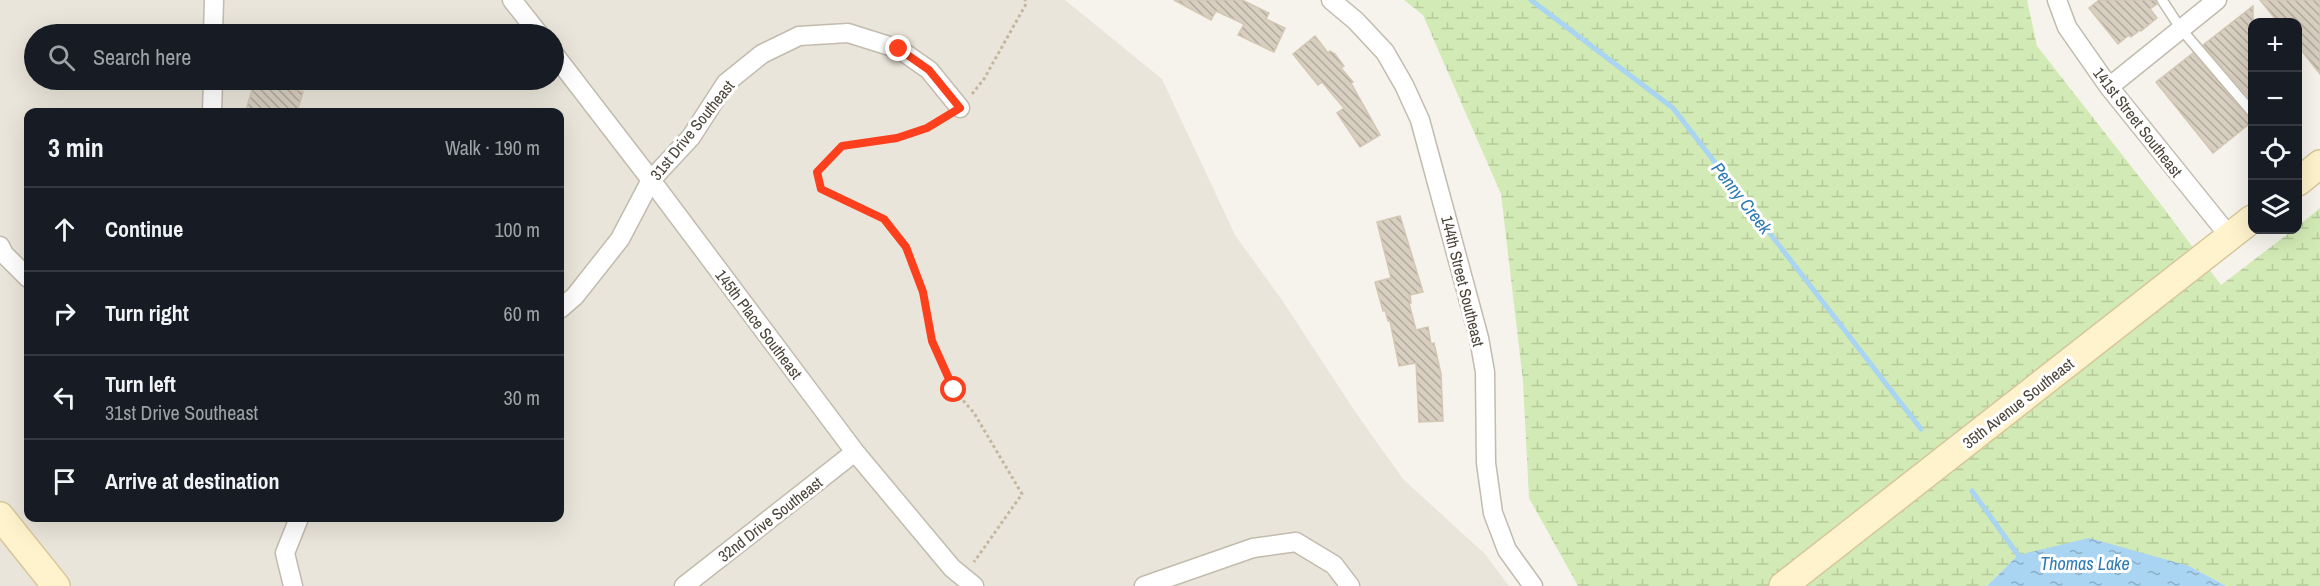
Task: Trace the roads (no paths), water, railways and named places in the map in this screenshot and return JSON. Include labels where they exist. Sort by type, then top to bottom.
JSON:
[{"type":"street","points":[[213,24],[214,0]]},
{"type":"street","points":[[512,0],[531,24]]},
{"type":"street","name":"144th Street Southeast","points":[[1330,0],[1356,21],[1384,52],[1404,85],[1420,120],[1479,338],[1485,372],[1486,463],[1493,513],[1508,550],[1533,586]]},
{"type":"street","name":"141st Street Southeast","points":[[2057,0],[2067,27],[2109,87],[2230,237]]},
{"type":"street","points":[[2109,87],[2217,0]]},
{"type":"street","name":"31st Drive Southeast","points":[[564,306],[575,296],[620,239],[651,180],[691,137],[726,83],[762,54],[799,36],[848,33],[899,49],[929,70],[960,108]]},
{"type":"street","name":"145th Place Southeast","points":[[564,67],[855,452],[951,568],[969,582]]},
{"type":"street","points":[[212,108],[213,90]]},
{"type":"street","points":[[2300,180],[2320,164]]},
{"type":"street","name":"35th Avenue Southeast","points":[[1783,586],[2248,223]]},
{"type":"street","points":[[0,246],[4,254],[24,274]]},
{"type":"street","name":"32nd Drive Southeast","points":[[684,586],[855,452]]},
{"type":"street","points":[[0,516],[56,586]]},
{"type":"street","points":[[293,586],[285,553],[297,522]]},
{"type":"street","points":[[1144,586],[1253,548],[1296,542],[1334,565],[1350,586]]},
{"type":"lane","points":[[2162,0],[2181,29],[2248,106]]},
{"type":"water","name":"Thomas Lake","points":[[2089,538],[2189,566],[2226,586],[1987,586],[2018,555]]},
{"type":"waterway","name":"Penny Creek","points":[[1531,0],[1673,108],[1921,429]]},
{"type":"waterway","name":"Penny Creek","points":[[1972,491],[2018,555]]}]
